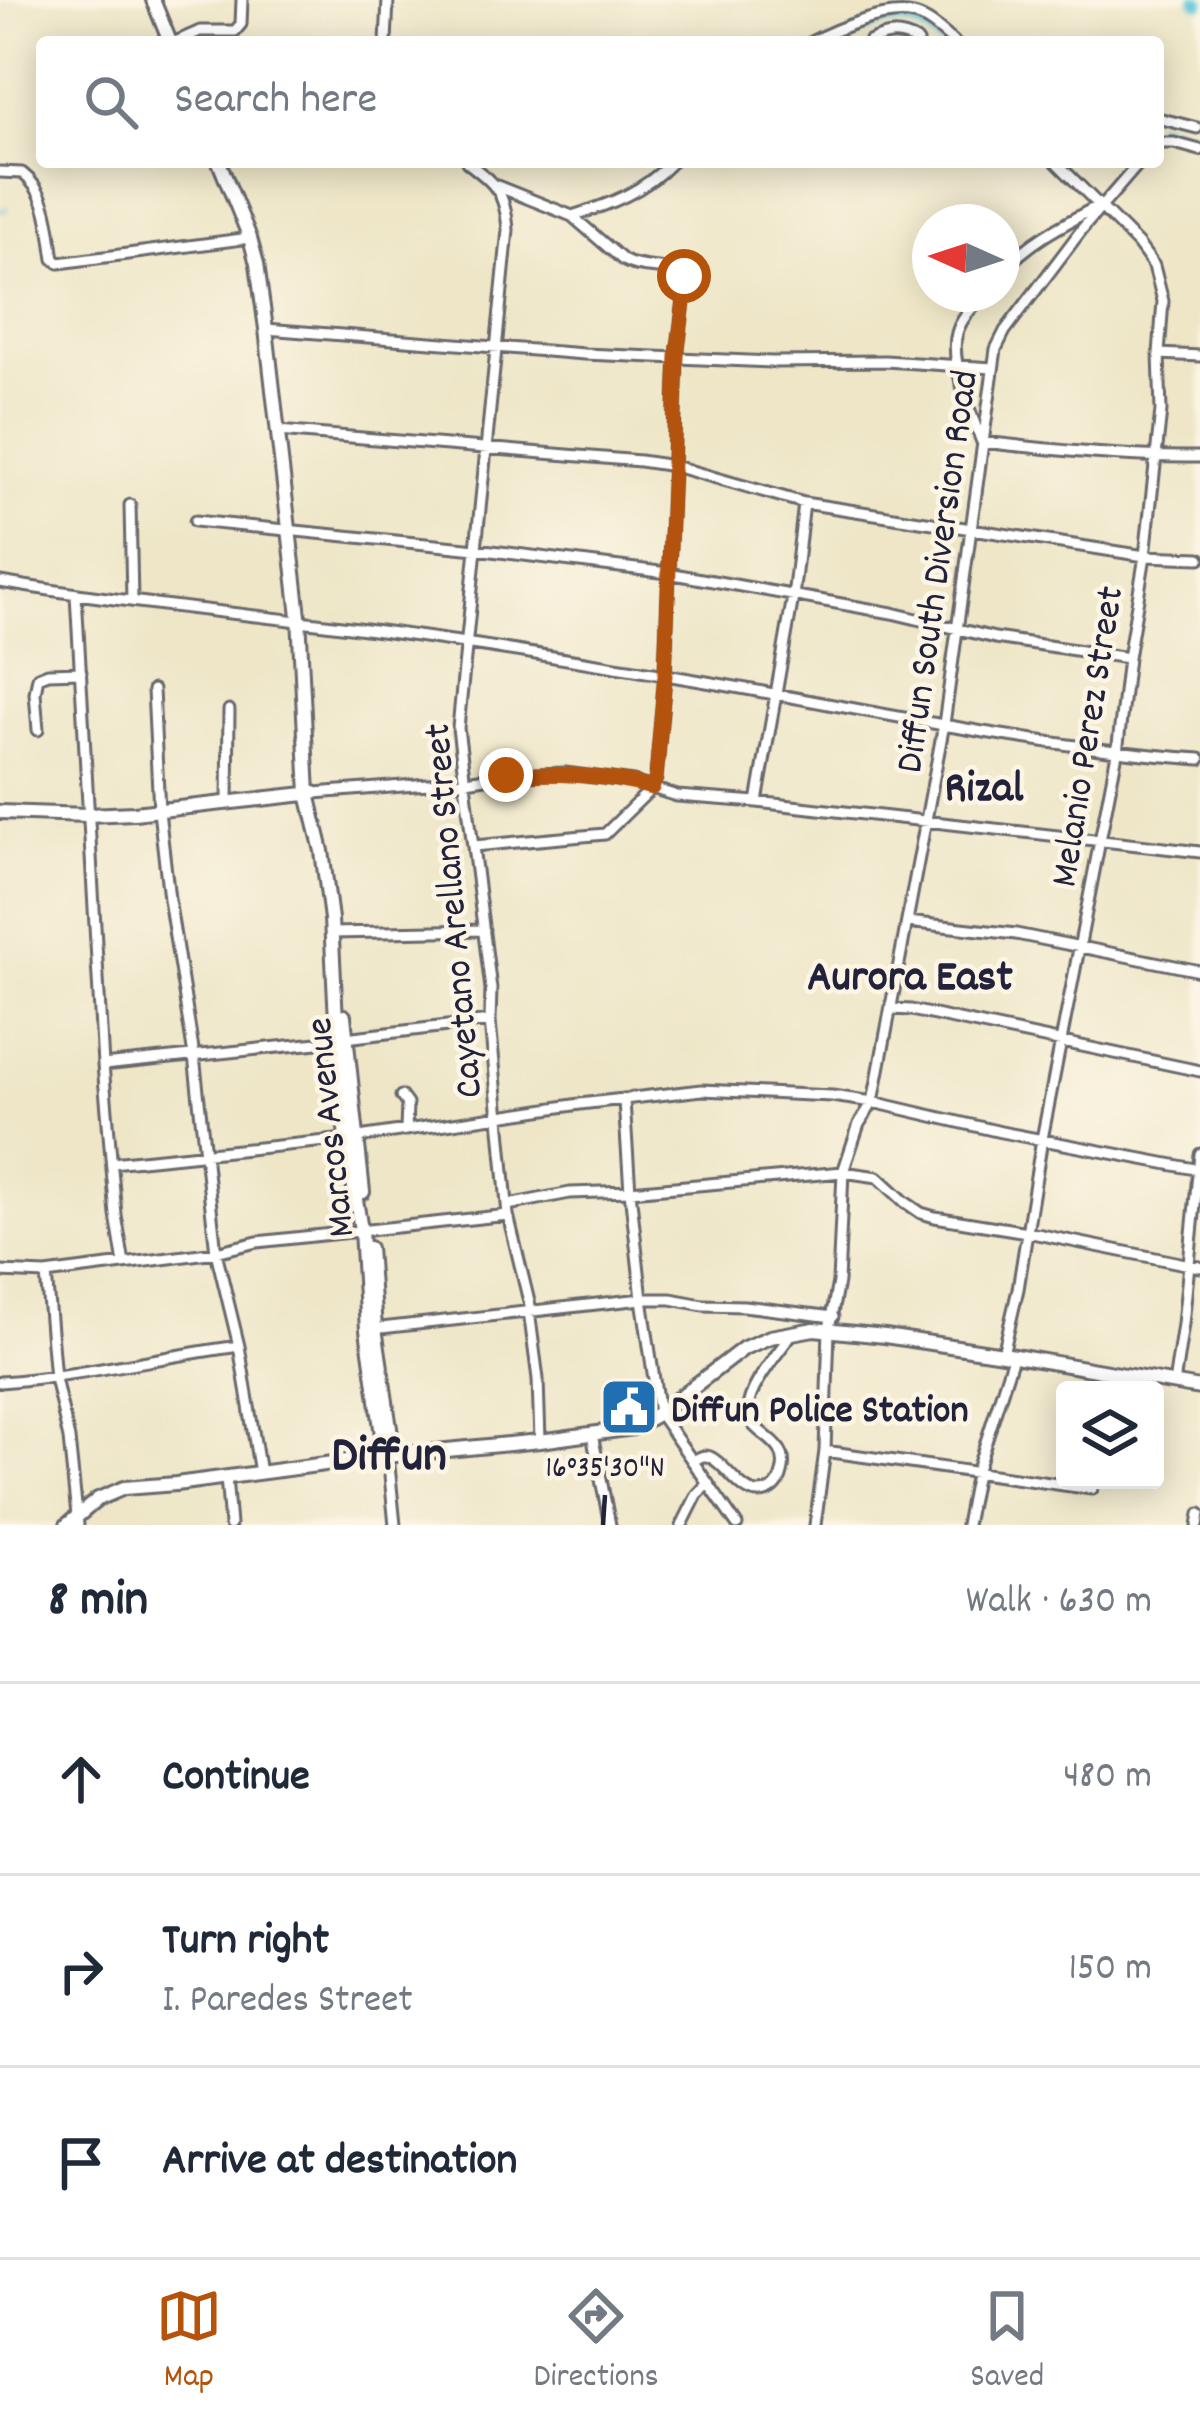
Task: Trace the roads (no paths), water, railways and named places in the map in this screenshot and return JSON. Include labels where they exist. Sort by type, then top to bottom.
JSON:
[{"type":"main road","points":[[152,0],[170,36]]},
{"type":"main road","name":"Marcos Avenue","points":[[221,168],[250,238],[266,328],[299,621],[311,791],[335,933],[351,1138],[389,1459]]},
{"type":"main road","points":[[0,812],[159,812],[311,791]]},
{"type":"main road","points":[[74,1522],[98,1499],[124,1488],[633,1428],[744,1348],[831,1323],[1200,1388]]},
{"type":"street","points":[[188,36],[200,31],[235,32],[241,24],[242,0]]},
{"type":"street","points":[[386,36],[388,0]]},
{"type":"street","points":[[827,36],[881,15],[898,14],[916,15],[947,36]]},
{"type":"street","points":[[1164,119],[1199,128]]},
{"type":"street","points":[[1164,143],[1200,150]]},
{"type":"street","points":[[474,168],[497,186],[572,216],[631,265],[677,271],[686,285],[677,356],[665,675],[656,778],[652,788],[605,834],[474,846]]},
{"type":"street","points":[[572,216],[634,194],[666,168]]},
{"type":"street","name":"Melanio Perez Street","points":[[966,1525],[1008,1355],[1042,1139],[1117,753],[1161,411],[1163,301],[1154,266],[1062,168]]},
{"type":"street","name":"Diffun South Diversion Road","points":[[815,1525],[840,1264],[843,1172],[859,1124],[873,1102],[927,822],[996,349],[1083,228],[1134,168]]},
{"type":"street","points":[[0,172],[22,173],[35,186],[44,202],[54,259],[59,263],[250,238]]},
{"type":"street","name":"Cayetano Arellano Street","points":[[497,186],[508,230],[458,728],[491,989],[508,1210],[530,1310],[538,1379],[539,1441]]},
{"type":"street","points":[[1020,256],[1037,240],[1101,206]]},
{"type":"street","points":[[969,312],[957,331],[955,364],[982,442],[1200,457]]},
{"type":"street","points":[[266,328],[584,354],[993,368]]},
{"type":"street","points":[[1159,354],[1200,356]]},
{"type":"street","points":[[278,431],[674,466],[804,503],[1145,556],[1200,558]]},
{"type":"street","points":[[758,802],[804,503]]},
{"type":"street","points":[[130,506],[132,601]]},
{"type":"street","points":[[195,520],[668,574],[892,613],[995,638],[1128,658]]},
{"type":"street","points":[[0,582],[665,675],[992,735],[1200,759]]},
{"type":"street","points":[[76,595],[103,1065],[124,1264]]},
{"type":"street","points":[[38,730],[38,677],[81,672]]},
{"type":"street","points":[[153,690],[159,812],[216,1252],[239,1346],[260,1473]]},
{"type":"street","points":[[228,803],[229,710]]},
{"type":"street","points":[[311,791],[565,773],[633,782],[677,796],[1200,852]]},
{"type":"street","points":[[907,922],[996,931],[1200,971]]},
{"type":"street","points":[[335,933],[484,930]]},
{"type":"street","points":[[892,1009],[1200,1071]]},
{"type":"street","points":[[103,1065],[490,1021]]},
{"type":"street","points":[[112,1163],[351,1138],[702,1090],[873,1102],[1199,1170]]},
{"type":"street","points":[[401,1096],[407,1104],[406,1130]]},
{"type":"street","points":[[623,1101],[629,1191],[659,1413],[737,1525]]},
{"type":"street","points":[[1174,1384],[1194,1266],[1200,1154]]},
{"type":"street","points":[[0,1271],[46,1274],[216,1252],[257,1242],[469,1224],[570,1193],[843,1172],[878,1177],[921,1213],[1194,1266]]},
{"type":"street","points":[[46,1274],[55,1378],[70,1439],[74,1522]]},
{"type":"street","points":[[371,1329],[642,1299],[744,1306],[831,1323]]},
{"type":"street","points":[[693,1461],[710,1457],[740,1485],[755,1492],[772,1489],[779,1482],[783,1471],[780,1450],[750,1422],[747,1408],[756,1385],[793,1332]]},
{"type":"street","points":[[0,1382],[55,1378],[239,1346]]},
{"type":"street","points":[[592,1434],[610,1525]]},
{"type":"street","points":[[825,1451],[1092,1490]]},
{"type":"street","name":"Marcos Avenue","points":[[389,1459],[395,1525]]},
{"type":"street","points":[[226,1477],[230,1525]]},
{"type":"street","points":[[682,1525],[708,1484]]},
{"type":"street","points":[[1198,1525],[1200,1514]]},
{"type":"waterway","points":[[1196,0],[1200,2]]},
{"type":"waterway","points":[[852,36],[891,21],[915,24],[934,36]]},
{"type":"waterway","points":[[1164,127],[1200,138]]},
{"type":"waterway","points":[[0,210],[7,209]]},
{"type":"place","name":"Diffun Police Station","points":[[629,1407]]},
{"type":"district","name":"Rizal","points":[[984,784]]},
{"type":"district","name":"Aurora East","points":[[910,973]]},
{"type":"district","name":"Diffun","points":[[389,1451]]}]
